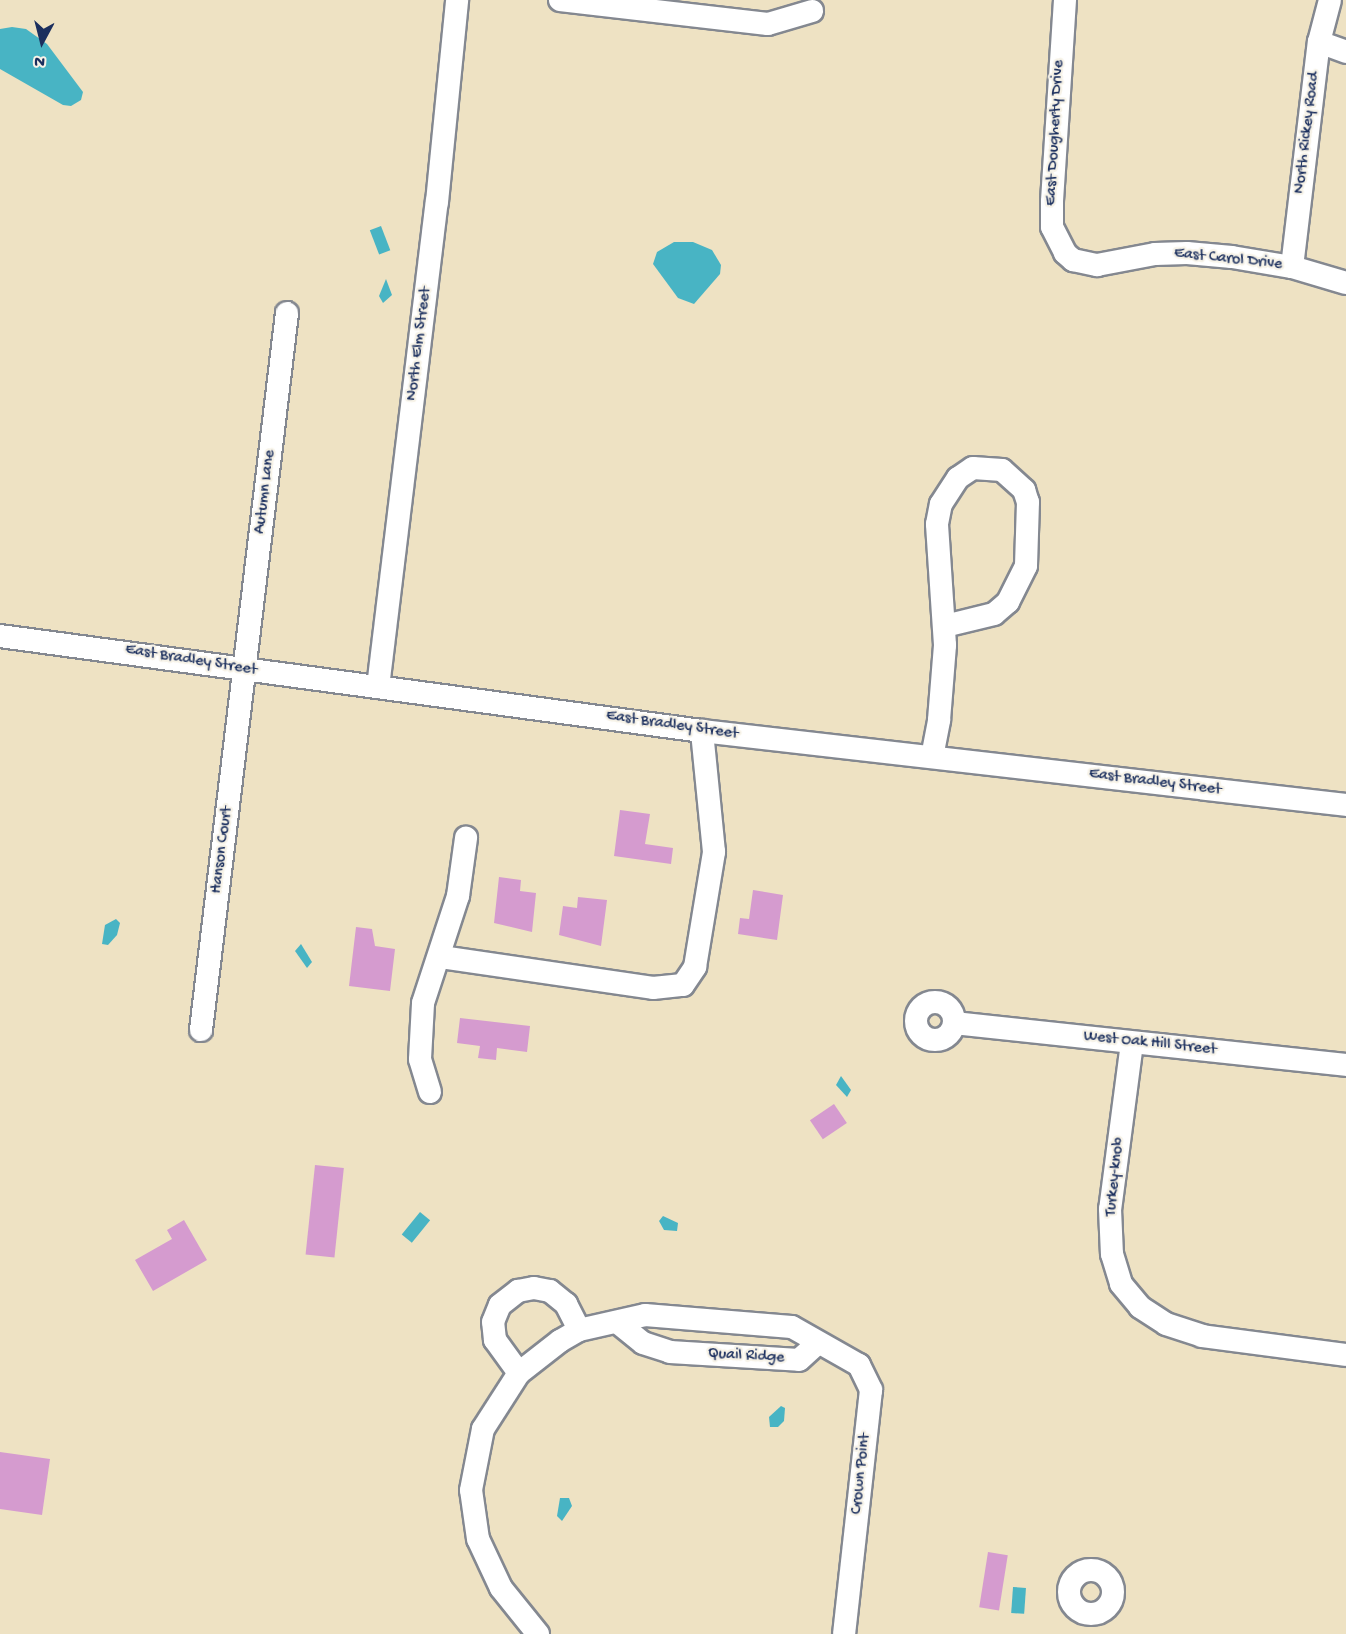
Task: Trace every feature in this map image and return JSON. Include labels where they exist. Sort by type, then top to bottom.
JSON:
[{"type":"street","name":"North Elm Street","points":[[378,687],[437,202],[457,0]]},
{"type":"street","points":[[560,0],[768,24],[812,11]]},
{"type":"street","name":"East Dougherty Drive","points":[[1065,0],[1052,227],[1057,241],[1073,260]]},
{"type":"street","name":"North Rickey Road","points":[[1292,267],[1319,42],[1330,0]]},
{"type":"street","points":[[1319,42],[1346,52]]},
{"type":"street","name":"East Carol Drive","points":[[1073,260],[1097,266],[1187,253],[1292,267],[1346,283]]},
{"type":"street","name":"Autumn Lane","points":[[245,670],[287,314]]},
{"type":"street","points":[[932,757],[939,720],[945,626],[937,524],[941,504],[958,478],[973,468],[1002,470],[1024,490],[1028,502],[1026,566],[1008,602],[993,614],[945,626]]},
{"type":"street","name":"East Bradley Street","points":[[0,636],[702,731],[1346,805]]},
{"type":"street","name":"Hanson Court","points":[[201,1030],[245,670]]},
{"type":"street","points":[[441,957],[653,988],[683,985],[695,967],[714,852],[702,731]]},
{"type":"street","points":[[430,1092],[420,1059],[419,1033],[423,1003],[441,957],[459,896],[466,838]]},
{"type":"street","name":"West Oak Hill Street","points":[[954,1023],[1346,1065]]},
{"type":"street","name":"Turkey-knob","points":[[1132,1043],[1110,1209],[1112,1254],[1121,1284],[1140,1307],[1166,1324],[1202,1336],[1346,1355]]},
{"type":"street","points":[[519,1373],[495,1340],[493,1322],[500,1305],[518,1291],[534,1288],[550,1291],[566,1304],[579,1330]]},
{"type":"street","name":"Quail Ridge","points":[[538,1634],[501,1588],[486,1561],[472,1514],[471,1490],[483,1429],[519,1373],[579,1330],[645,1315],[792,1327],[817,1344],[799,1360],[670,1352],[644,1343],[617,1322]]},
{"type":"street","name":"Crown Point","points":[[817,1344],[835,1349],[859,1365],[871,1390],[844,1634]]},
{"type":"water","points":[[12,27],[26,29],[47,44],[83,92],[81,100],[71,106],[63,105],[0,69],[0,29]]},
{"type":"water","points":[[381,226],[390,250],[379,255],[370,230]]},
{"type":"water","points":[[674,242],[693,242],[712,250],[721,265],[720,274],[694,304],[678,298],[653,264],[657,252]]},
{"type":"water","points":[[386,279],[392,295],[383,303],[379,296]]},
{"type":"water","points":[[116,919],[120,923],[117,935],[108,945],[102,944],[105,925]]},
{"type":"water","points":[[301,944],[312,962],[307,968],[295,951]]},
{"type":"water","points":[[841,1076],[851,1090],[847,1097],[836,1085]]},
{"type":"water","points":[[420,1212],[430,1220],[412,1243],[402,1235]]},
{"type":"water","points":[[663,1216],[678,1223],[677,1231],[664,1230],[659,1221]]},
{"type":"water","points":[[781,1406],[785,1408],[784,1421],[778,1427],[770,1427],[769,1417]]},
{"type":"water","points":[[560,1498],[569,1498],[572,1506],[562,1521],[557,1516]]},
{"type":"water","points":[[1013,1587],[1026,1588],[1024,1614],[1011,1613]]},
{"type":"building","points":[[620,810],[650,814],[645,844],[673,848],[671,864],[614,856]]},
{"type":"building","points":[[499,877],[521,880],[520,891],[536,893],[532,932],[494,923]]},
{"type":"building","points":[[753,890],[783,895],[777,940],[738,934],[740,918],[749,919]]},
{"type":"building","points":[[578,897],[607,900],[601,946],[559,935],[563,906],[577,908]]},
{"type":"building","points":[[356,927],[372,929],[375,946],[395,949],[390,991],[349,986]]},
{"type":"building","points":[[460,1018],[530,1026],[527,1052],[497,1048],[496,1060],[478,1058],[480,1046],[457,1043]]},
{"type":"building","points":[[834,1104],[847,1123],[823,1139],[810,1120]]},
{"type":"building","points":[[315,1165],[344,1168],[334,1258],[306,1255]]},
{"type":"building","points":[[184,1220],[207,1260],[153,1291],[135,1260],[172,1239],[167,1230]]},
{"type":"building","points":[[0,1452],[50,1459],[42,1515],[0,1509]]},
{"type":"building","points":[[988,1552],[1008,1555],[999,1610],[979,1607]]}]
